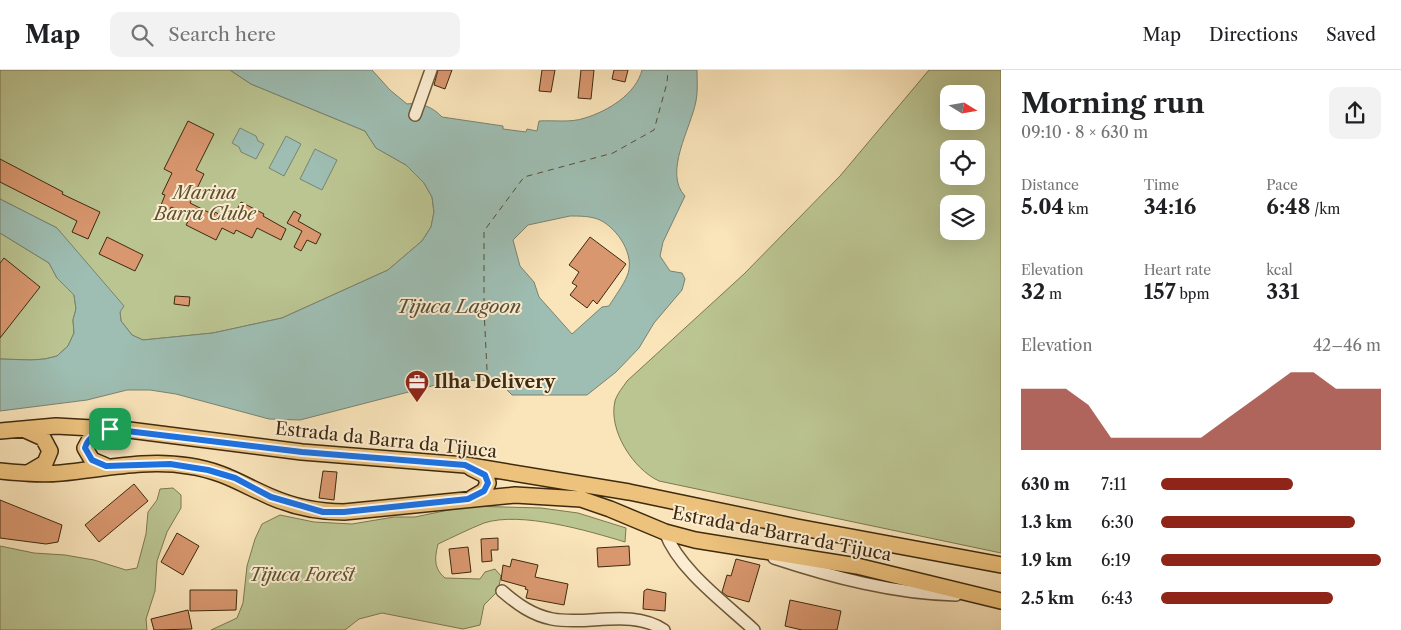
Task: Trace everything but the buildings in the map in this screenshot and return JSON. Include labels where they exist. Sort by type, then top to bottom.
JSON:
[{"type":"main road","name":"Estrada da Barra da Tijuca","points":[[0,431],[56,426],[110,429],[302,452],[465,465],[630,492],[797,527],[1001,565]]},
{"type":"main road","points":[[21,428],[43,438],[50,451],[44,463],[27,473]]},
{"type":"main road","points":[[106,466],[92,460],[85,448],[94,436],[110,429]]},
{"type":"main road","name":"Estrada da Barra da Tijuca","points":[[0,471],[63,473],[106,466],[170,464],[208,470],[235,478],[271,497],[323,512],[344,512],[516,495],[581,499],[665,532],[695,540],[857,566],[1001,602]]},
{"type":"main road","points":[[465,465],[485,475],[488,483],[484,491],[468,499]]},
{"type":"street","points":[[415,115],[431,70]]},
{"type":"street","points":[[665,532],[671,548],[697,577],[754,630]]},
{"type":"street","points":[[502,591],[519,606],[532,613],[554,620],[625,619],[646,623],[664,630]]},
{"type":"green space","name":"Marina Barra Clube","points":[[0,70],[230,70],[251,84],[365,131],[376,148],[406,165],[424,183],[432,197],[434,212],[431,227],[422,241],[388,270],[282,318],[213,333],[143,340],[132,335],[121,321],[120,312],[57,228],[0,199]]},
{"type":"green space","points":[[929,70],[1001,70],[1001,553],[659,481],[640,468],[625,447],[615,424],[615,401],[619,393],[627,381],[744,274],[840,176]]},
{"type":"green space","points":[[0,233],[49,263],[57,278],[74,295],[76,309],[73,320],[74,333],[68,346],[57,356],[31,360],[0,359]]},
{"type":"green space","points":[[173,488],[181,495],[181,508],[167,532],[157,561],[155,591],[146,619],[147,630],[0,630],[0,546],[34,553],[65,555],[94,560],[126,570],[137,568],[146,534],[148,512],[157,500],[160,489]]},
{"type":"green space","name":"Tijuca Forest","points":[[468,506],[541,508],[578,513],[626,528],[625,542],[574,528],[517,519],[484,523],[438,544],[437,566],[445,578],[480,579],[485,572],[495,569],[501,576],[498,591],[484,605],[480,625],[463,629],[382,613],[359,619],[345,630],[211,630],[237,618],[243,603],[247,566],[255,539],[262,524],[280,515],[314,522],[352,524],[394,517],[415,517]]},
{"type":"water","name":"Tijuca Lagoon","points":[[230,70],[372,70],[390,90],[407,104],[426,106],[435,110],[442,117],[503,126],[503,129],[526,132],[527,129],[537,131],[539,121],[574,120],[603,111],[620,100],[634,87],[642,70],[697,70],[696,101],[677,163],[679,186],[685,196],[663,242],[660,256],[670,271],[682,273],[685,279],[682,290],[654,323],[639,348],[616,372],[587,395],[512,395],[498,381],[455,380],[300,420],[269,419],[176,394],[150,390],[127,390],[87,400],[0,411],[0,359],[31,360],[57,356],[68,346],[74,333],[73,320],[76,309],[74,295],[57,278],[49,263],[0,233],[0,199],[57,228],[124,306],[120,312],[121,321],[132,335],[143,340],[213,333],[282,318],[388,270],[422,241],[431,227],[434,212],[432,197],[424,183],[406,165],[376,148],[365,131],[251,84]],"holes":[[[570,216],[585,216],[607,224],[624,244],[629,260],[627,276],[609,306],[602,307],[572,334],[539,297],[534,282],[520,266],[513,240],[528,225]]]},
{"type":"water","points":[[240,128],[256,136],[258,141],[264,144],[256,159],[241,152],[239,147],[232,143]]},
{"type":"water","points":[[286,136],[301,144],[284,176],[269,168]]},
{"type":"water","points":[[315,149],[337,160],[322,190],[300,179]]},
{"type":"ferry route","points":[[487,370],[484,310],[484,231],[524,177],[613,153],[654,130],[667,83],[668,70]]},
{"type":"place","name":"Ilha Delivery","points":[[417,403]]},
{"type":"route","points":[[110,429],[302,452],[465,465],[485,475],[488,483],[484,491],[468,499],[344,512],[323,512],[271,497],[235,478],[208,470],[170,464],[106,466],[96,463],[89,458],[85,448],[86,445],[94,436],[110,429]]}]
